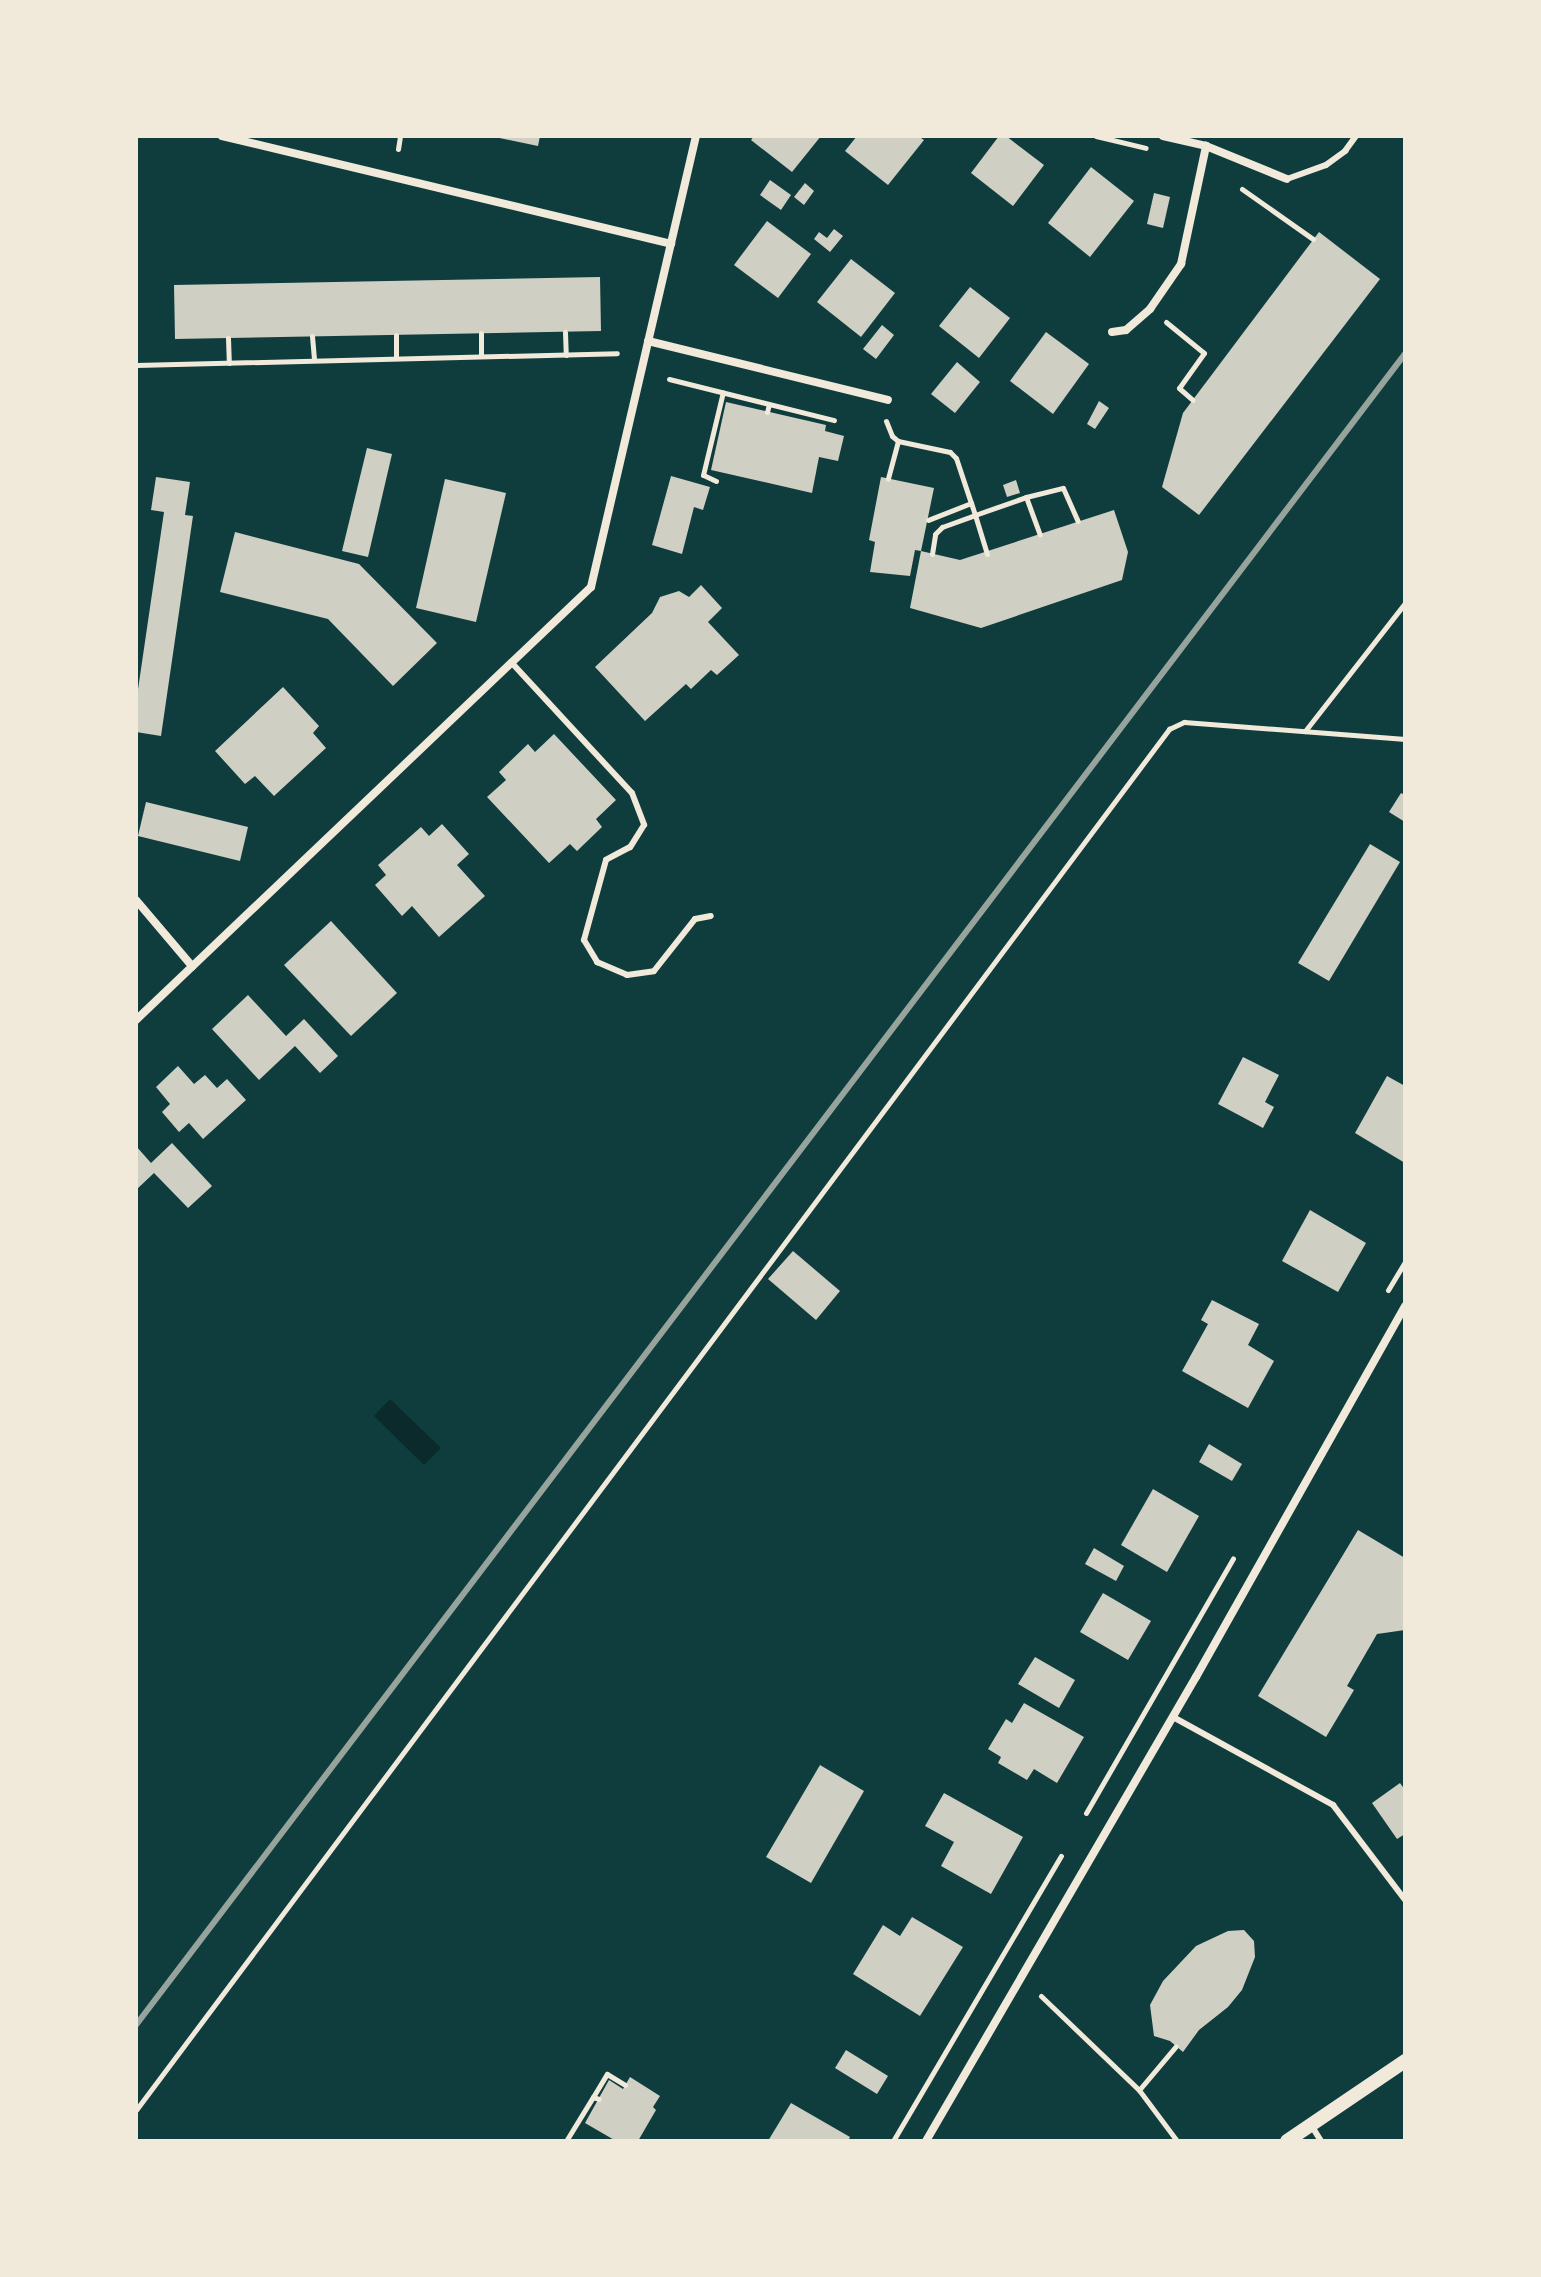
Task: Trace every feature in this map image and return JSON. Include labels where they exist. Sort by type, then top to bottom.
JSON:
[{"type":"street","points":[[222,136],[671,244]]},
{"type":"street","points":[[136,1020],[591,587],[696,136]]},
{"type":"street","points":[[1163,136],[1206,146],[1287,179]]},
{"type":"street","points":[[1112,332],[1126,330],[1150,309],[1181,264],[1206,146]]},
{"type":"street","points":[[648,341],[888,400]]},
{"type":"street","points":[[136,900],[192,966]]},
{"type":"street","points":[[926,2141],[1173,1717],[1405,1306]]},
{"type":"street","points":[[1287,2141],[1405,2061]]},
{"type":"lane","points":[[1287,179],[1326,165],[1345,151],[1356,136]]},
{"type":"lane","points":[[511,662],[632,793],[644,825],[630,847],[606,860],[584,940],[597,962],[627,975],[654,971],[695,919],[711,916]]},
{"type":"lane","points":[[1173,1717],[1333,1805],[1405,1900]]},
{"type":"lane","points":[[1311,2125],[1321,2141]]},
{"type":"path","points":[[398,149],[400,136]]},
{"type":"path","points":[[1096,136],[1148,149]]},
{"type":"path","points":[[1200,170],[1227,178],[1313,239]]},
{"type":"path","points":[[1150,309],[1204,353],[1179,388],[1193,400]]},
{"type":"path","points":[[565,332],[566,355]]},
{"type":"path","points":[[481,333],[481,356]]},
{"type":"path","points":[[396,335],[396,357]]},
{"type":"path","points":[[312,336],[314,360]]},
{"type":"path","points":[[228,338],[229,363]]},
{"type":"path","points":[[136,365],[617,353]]},
{"type":"path","points":[[669,379],[834,420]]},
{"type":"path","points":[[716,481],[703,475],[723,392]]},
{"type":"path","points":[[888,400],[886,425],[898,441],[950,452],[956,458],[987,554]]},
{"type":"path","points":[[767,412],[769,404]]},
{"type":"path","points":[[888,479],[898,441]]},
{"type":"path","points":[[932,554],[935,534],[942,527],[1026,497],[1063,488],[1078,521]]},
{"type":"path","points":[[1026,497],[1040,535]]},
{"type":"path","points":[[928,520],[971,503]]},
{"type":"path","points":[[1304,731],[1405,603]]},
{"type":"path","points":[[136,2110],[1169,729],[1184,722],[1405,739]]},
{"type":"path","points":[[1381,1302],[1405,1262]]},
{"type":"path","points":[[1083,1819],[1240,1545]]},
{"type":"path","points":[[893,2141],[1068,1844]]},
{"type":"path","points":[[1041,1996],[1139,2090],[1177,2141]]},
{"type":"path","points":[[1139,2090],[1176,2046]]},
{"type":"path","points":[[566,2141],[596,2098],[607,2074],[625,2085]]},
{"type":"water","points":[[390,1399],[441,1448],[424,1465],[374,1416]]},
{"type":"building","points":[[490,136],[540,136],[538,146]]},
{"type":"building","points":[[754,136],[821,136],[792,172],[751,140]]},
{"type":"building","points":[[857,136],[918,136],[924,140],[888,185],[845,151]]},
{"type":"building","points":[[999,136],[1006,136],[1044,165],[1013,206],[971,173]]},
{"type":"building","points":[[1091,167],[1134,201],[1090,257],[1048,223]]},
{"type":"building","points":[[770,180],[791,195],[781,210],[760,195]]},
{"type":"building","points":[[805,183],[814,191],[804,205],[794,197]]},
{"type":"building","points":[[1154,193],[1170,197],[1163,228],[1147,224]]},
{"type":"building","points":[[767,221],[811,254],[778,298],[734,265]]},
{"type":"building","points":[[834,229],[843,236],[830,252],[814,239],[819,232],[827,238]]},
{"type":"building","points":[[1319,232],[1380,279],[1199,515],[1162,487],[1183,413]]},
{"type":"building","points":[[851,259],[895,293],[861,337],[817,302]]},
{"type":"building","points":[[600,277],[601,331],[175,339],[174,285]]},
{"type":"building","points":[[970,287],[1010,318],[979,358],[939,326]]},
{"type":"building","points":[[882,325],[894,335],[876,359],[863,349]]},
{"type":"building","points":[[1046,332],[1089,364],[1053,414],[1010,381]]},
{"type":"building","points":[[957,362],[980,382],[955,413],[931,394]]},
{"type":"building","points":[[1099,401],[1109,408],[1095,429],[1087,424]]},
{"type":"building","points":[[726,402],[826,425],[825,431],[844,436],[838,461],[819,457],[812,493],[711,470]]},
{"type":"building","points":[[367,448],[392,454],[368,557],[342,551]]},
{"type":"building","points":[[671,476],[710,487],[703,510],[694,507],[682,554],[652,545]]},
{"type":"building","points":[[156,477],[190,482],[185,515],[193,516],[161,736],[136,732],[136,703],[164,512],[151,510]]},
{"type":"building","points":[[881,477],[934,488],[921,551],[915,550],[910,576],[870,572],[875,542],[869,540]]},
{"type":"building","points":[[445,479],[506,493],[476,622],[416,608]]},
{"type":"building","points":[[1016,480],[1020,493],[1007,497],[1003,485]]},
{"type":"building","points":[[1114,510],[1128,552],[1122,580],[981,628],[910,608],[921,551],[960,560]]},
{"type":"building","points":[[235,532],[359,564],[437,643],[393,686],[328,619],[220,592]]},
{"type":"building","points":[[701,585],[722,608],[708,622],[739,655],[717,675],[711,670],[691,689],[686,684],[645,721],[595,667],[652,613],[660,597],[679,591],[689,597]]},
{"type":"building","points":[[283,687],[319,726],[313,733],[326,748],[274,796],[255,776],[245,784],[215,751]]},
{"type":"building","points":[[554,734],[616,800],[596,819],[602,827],[577,851],[570,844],[549,863],[487,797],[506,780],[499,772],[528,744],[535,752]]},
{"type":"building","points":[[1401,793],[1405,795],[1405,822],[1389,812]]},
{"type":"building","points":[[146,802],[248,827],[240,861],[138,836]]},
{"type":"building","points":[[442,824],[469,854],[457,865],[485,896],[439,937],[412,906],[402,916],[375,885],[386,875],[378,865],[421,827],[429,836]]},
{"type":"building","points":[[1370,844],[1400,862],[1329,981],[1298,963]]},
{"type":"building","points":[[331,921],[397,993],[351,1036],[284,965]]},
{"type":"building","points":[[248,995],[286,1036],[304,1019],[338,1056],[320,1073],[295,1046],[259,1080],[212,1029]]},
{"type":"building","points":[[1243,1057],[1279,1075],[1265,1102],[1274,1107],[1263,1128],[1218,1104]]},
{"type":"building","points":[[178,1066],[194,1084],[205,1075],[217,1088],[227,1079],[246,1100],[203,1139],[189,1123],[179,1132],[162,1112],[170,1104],[156,1087]]},
{"type":"building","points":[[1387,1076],[1405,1086],[1405,1163],[1355,1133]]},
{"type":"building","points":[[172,1143],[212,1186],[188,1208],[154,1173],[136,1190],[136,1146],[151,1163]]},
{"type":"building","points":[[1310,1210],[1366,1243],[1338,1292],[1282,1261]]},
{"type":"building","points":[[793,1251],[840,1291],[816,1320],[768,1279]]},
{"type":"building","points":[[1212,1300],[1259,1324],[1248,1345],[1274,1361],[1248,1408],[1182,1371],[1208,1324],[1201,1320]]},
{"type":"building","points":[[1209,1444],[1242,1464],[1232,1481],[1199,1462]]},
{"type":"building","points":[[1153,1489],[1199,1516],[1167,1572],[1121,1545]]},
{"type":"building","points":[[1358,1530],[1405,1558],[1405,1630],[1377,1634],[1347,1686],[1354,1690],[1326,1737],[1258,1696]]},
{"type":"building","points":[[1094,1548],[1124,1566],[1116,1581],[1085,1564]]},
{"type":"building","points":[[1103,1593],[1151,1621],[1128,1660],[1080,1632]]},
{"type":"building","points":[[1035,1657],[1075,1680],[1059,1708],[1018,1684]]},
{"type":"building","points":[[1024,1703],[1084,1737],[1057,1783],[1034,1769],[1027,1780],[998,1763],[1001,1757],[988,1749],[1006,1719],[1012,1723]]},
{"type":"building","points":[[820,1765],[864,1791],[811,1883],[766,1857]]},
{"type":"building","points":[[1400,1783],[1405,1790],[1405,1834],[1397,1839],[1372,1803]]},
{"type":"building","points":[[944,1793],[1023,1837],[991,1894],[941,1866],[954,1842],[925,1826]]},
{"type":"building","points":[[912,1917],[963,1947],[920,2016],[853,1974],[883,1925],[900,1936]]},
{"type":"building","points":[[1244,1930],[1254,1941],[1255,1957],[1242,1990],[1228,2007],[1199,2030],[1183,2052],[1170,2041],[1154,2036],[1150,2005],[1163,1981],[1196,1946],[1228,1931]]},
{"type":"building","points":[[846,2050],[888,2076],[877,2094],[835,2068]]},
{"type":"building","points":[[630,2077],[660,2096],[653,2107],[656,2110],[638,2141],[616,2141],[585,2123],[609,2080],[623,2089]]},
{"type":"building","points":[[791,2103],[850,2137],[848,2141],[768,2141]]},
{"type":"railway","points":[[136,2025],[1405,354]]}]
